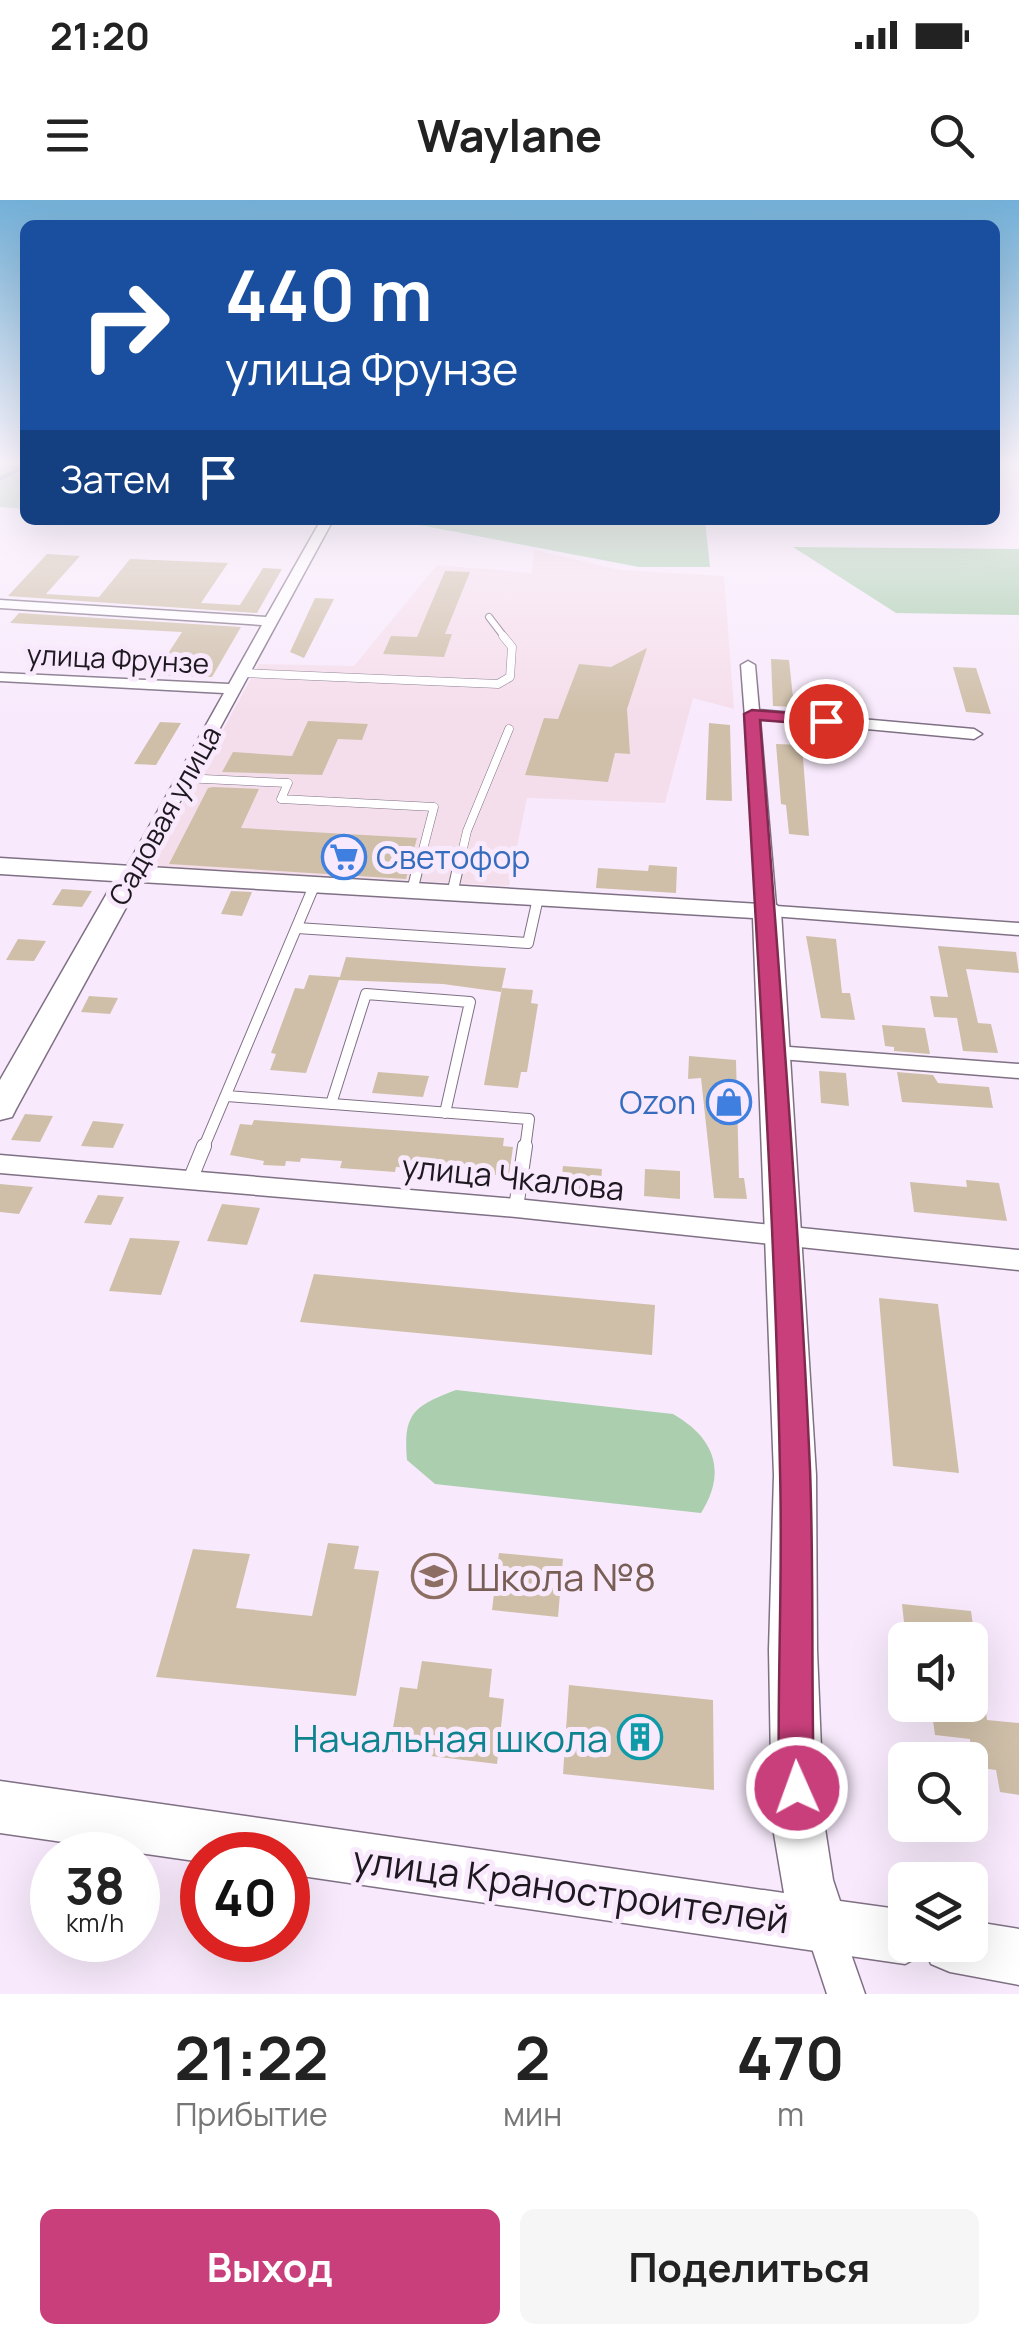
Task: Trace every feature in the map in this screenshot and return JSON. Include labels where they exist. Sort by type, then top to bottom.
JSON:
[{"type":"street","name":"Садовая улица","points":[[0,1109],[312,548]]},
{"type":"street","points":[[0,604],[273,622]]},
{"type":"street","points":[[748,665],[768,911],[786,1238],[795,1475],[793,1650],[798,1822],[806,1880],[846,1994]]},
{"type":"street","name":"улица Фрунзе","points":[[0,676],[238,681]]},
{"type":"street","points":[[752,714],[974,734]]},
{"type":"street","points":[[0,866],[1019,928]]},
{"type":"street","points":[[776,1053],[1019,1071]]},
{"type":"street","name":"улица Чкалова","points":[[0,1164],[516,1208],[1019,1260]]},
{"type":"street","name":"улица Краностроителей","points":[[0,1807],[888,1934]]},
{"type":"street","points":[[988,1952],[1019,1957]]},
{"type":"lane","points":[[238,681],[498,684],[510,677],[512,648],[488,617]]},
{"type":"lane","points":[[452,894],[467,831],[508,729]]},
{"type":"lane","points":[[183,778],[288,784],[281,799],[434,808],[412,891]]},
{"type":"lane","points":[[190,1180],[314,886]]},
{"type":"lane","points":[[297,928],[528,943],[538,898]]},
{"type":"lane","points":[[331,1104],[366,994],[470,1002],[446,1112]]},
{"type":"lane","points":[[227,1096],[529,1119],[516,1208]]},
{"type":"shaded area","points":[[534,550],[620,570],[724,576],[734,709],[693,698],[665,803],[527,798],[509,886],[148,867],[259,664],[354,666],[437,565],[532,573]]},
{"type":"green space","points":[[538,548],[708,548],[710,567],[639,567]]},
{"type":"green space","points":[[794,548],[1019,549],[1019,615],[896,613]]},
{"type":"green space","points":[[456,1390],[673,1414],[707,1445],[715,1470],[709,1498],[701,1513],[435,1484],[407,1460],[409,1422],[421,1407]]},
{"type":"building","points":[[47,554],[80,556],[46,594],[99,597],[130,559],[228,563],[201,603],[240,605],[263,568],[282,569],[257,613],[8,596]]},
{"type":"building","points":[[445,571],[470,572],[445,634],[452,634],[444,657],[383,654],[391,636],[417,637]]},
{"type":"building","points":[[315,598],[334,599],[304,658],[290,652]]},
{"type":"building","points":[[19,613],[241,627],[212,677],[154,675],[182,632],[10,623]]},
{"type":"building","points":[[647,648],[627,709],[630,754],[615,753],[608,782],[525,775],[544,718],[558,719],[579,664],[611,667]]},
{"type":"building","points":[[771,659],[789,660],[794,707],[773,706]]},
{"type":"building","points":[[953,667],[976,668],[991,714],[966,712]]},
{"type":"building","points":[[308,721],[368,724],[362,740],[338,739],[322,775],[222,772],[233,752],[292,756]]},
{"type":"building","points":[[160,722],[181,723],[156,765],[134,764]]},
{"type":"building","points":[[709,723],[730,725],[732,801],[706,800]]},
{"type":"building","points":[[776,744],[802,745],[809,836],[789,834],[786,805],[781,804]]},
{"type":"building","points":[[208,788],[259,789],[241,828],[417,838],[406,879],[169,864]]},
{"type":"building","points":[[649,865],[677,867],[676,893],[596,888],[598,868],[648,871]]},
{"type":"building","points":[[62,889],[92,891],[82,907],[52,905]]},
{"type":"building","points":[[231,891],[252,892],[242,916],[221,914]]},
{"type":"building","points":[[806,936],[836,939],[842,993],[850,993],[855,1020],[821,1018]]},
{"type":"building","points":[[18,939],[46,941],[34,961],[6,960]]},
{"type":"building","points":[[938,946],[1016,952],[1019,973],[966,969],[978,1023],[991,1024],[998,1053],[963,1051],[957,1018],[934,1017],[930,996],[948,997]]},
{"type":"building","points":[[346,957],[506,968],[501,992],[443,984],[339,980]]},
{"type":"building","points":[[309,975],[340,977],[306,1073],[270,1070],[276,1054],[271,1053],[295,988],[304,989]]},
{"type":"building","points":[[502,988],[533,990],[531,1003],[538,1004],[527,1072],[521,1072],[518,1088],[484,1085]]},
{"type":"building","points":[[89,996],[118,998],[110,1014],[81,1012]]},
{"type":"building","points":[[882,1025],[925,1028],[930,1054],[894,1051],[894,1047],[885,1046]]},
{"type":"building","points":[[689,1056],[736,1060],[739,1178],[744,1178],[747,1199],[714,1198],[701,1078],[688,1079]]},
{"type":"building","points":[[819,1071],[846,1073],[849,1106],[821,1103]]},
{"type":"building","points":[[378,1072],[429,1076],[423,1097],[372,1093]]},
{"type":"building","points":[[897,1072],[933,1075],[938,1083],[989,1087],[993,1108],[902,1102]]},
{"type":"building","points":[[25,1114],[53,1116],[40,1142],[11,1140]]},
{"type":"building","points":[[254,1120],[504,1138],[503,1146],[513,1147],[509,1176],[487,1174],[486,1180],[433,1176],[434,1169],[396,1167],[395,1172],[340,1168],[342,1161],[301,1158],[300,1162],[286,1161],[285,1166],[263,1165],[264,1161],[230,1155],[240,1124],[252,1125]]},
{"type":"building","points":[[93,1121],[124,1124],[113,1148],[81,1146]]},
{"type":"building","points":[[563,1166],[602,1169],[600,1194],[560,1191]]},
{"type":"building","points":[[645,1169],[680,1171],[680,1199],[644,1196]]},
{"type":"building","points":[[966,1180],[999,1183],[1007,1221],[914,1212],[910,1182],[967,1187]]},
{"type":"building","points":[[0,1184],[33,1187],[19,1214],[0,1212]]},
{"type":"building","points":[[98,1195],[124,1197],[111,1225],[84,1223]]},
{"type":"building","points":[[222,1204],[260,1208],[247,1245],[207,1241]]},
{"type":"building","points":[[130,1238],[180,1241],[161,1295],[109,1291]]},
{"type":"building","points":[[314,1274],[655,1305],[652,1355],[300,1322]]},
{"type":"building","points":[[879,1298],[938,1304],[959,1473],[893,1466]]},
{"type":"building","points":[[328,1543],[359,1546],[354,1569],[379,1571],[356,1696],[156,1677],[193,1549],[250,1554],[236,1608],[312,1616]]},
{"type":"building","points":[[499,1553],[563,1559],[558,1617],[492,1610]]},
{"type":"building","points":[[902,1604],[971,1611],[973,1622],[904,1622]]},
{"type":"building","points":[[422,1661],[492,1669],[489,1697],[504,1699],[497,1764],[389,1751],[400,1687],[417,1689]]},
{"type":"building","name":"Начальная школа","points":[[569,1685],[713,1700],[714,1790],[563,1774]]},
{"type":"building","points":[[933,1722],[1019,1723],[1019,1795],[1000,1792],[996,1770],[988,1769],[988,1742],[935,1735]]},
{"type":"place","name":"Светофор","points":[[344,857]]},
{"type":"place","name":"Ozon","points":[[729,1102]]},
{"type":"place","name":"Школа №8","points":[[434,1576]]},
{"type":"place","name":"Начальная школа","points":[[640,1737]]},
{"type":"route","points":[[797,1788],[793,1650],[795,1475],[788,1274],[768,911],[752,714],[826,721]]}]
